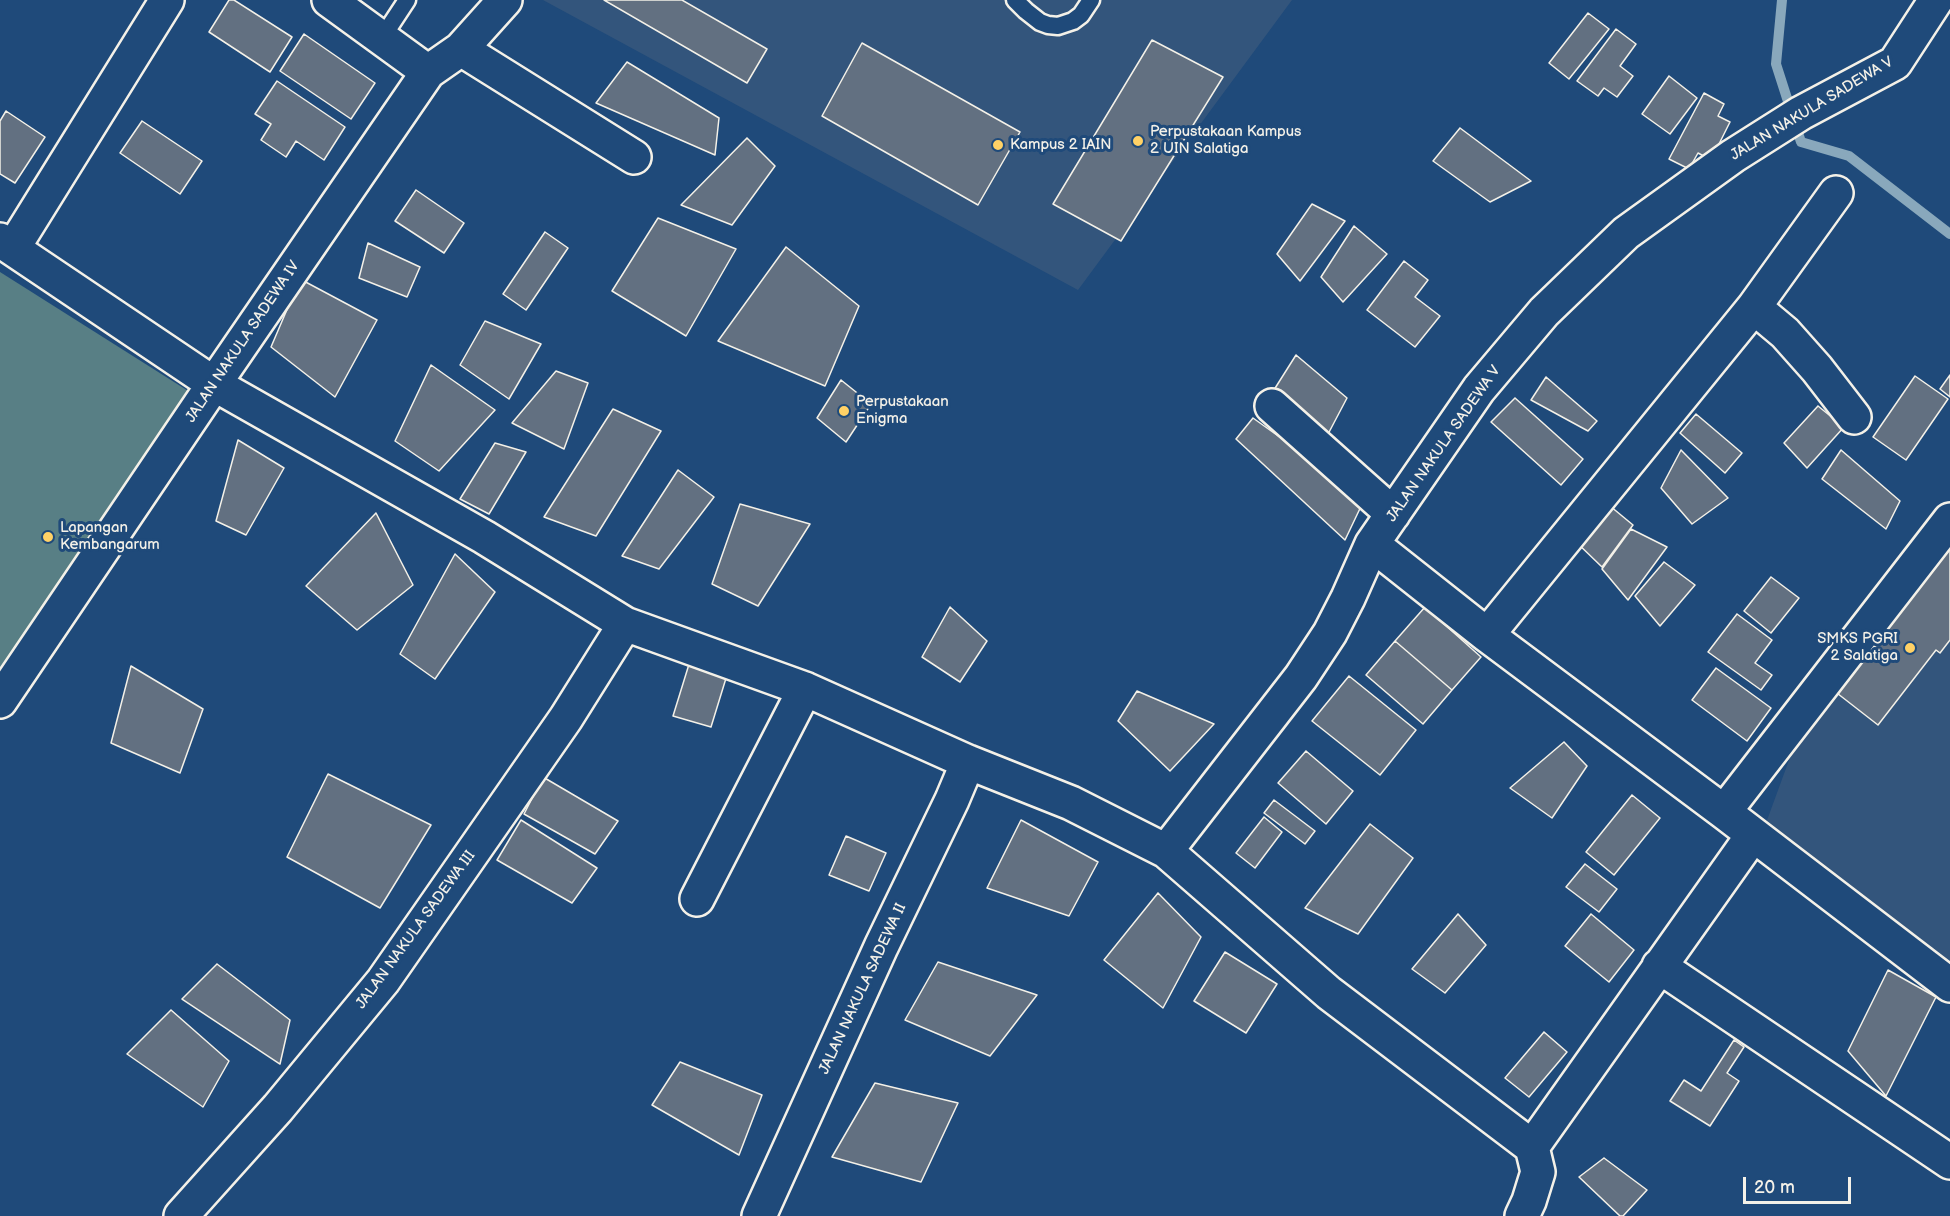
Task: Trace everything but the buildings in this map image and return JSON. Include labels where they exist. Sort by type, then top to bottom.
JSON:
[{"type":"street","points":[[167,0],[7,244],[214,384],[484,537],[625,624],[805,689],[968,762],[1071,803],[1166,851],[1329,993],[1532,1147],[1538,1172],[1522,1216]]},
{"type":"street","points":[[329,0],[428,72]]},
{"type":"street","name":"JALAN NAKULA SADEWA IV","points":[[5,685],[428,72],[461,49],[505,0]]},
{"type":"street","name":"JALAN NAKULA SADEWA V","points":[[1166,851],[1301,677],[1330,633],[1372,544],[1479,389],[1545,312],[1626,233],[1733,156],[1790,120],[1895,63],[1941,5]]},
{"type":"street","points":[[461,49],[634,157]]},
{"type":"street","points":[[1487,635],[1754,307],[1836,193]]},
{"type":"street","points":[[1754,307],[1785,333],[1817,369],[1854,417]]},
{"type":"street","points":[[1272,406],[1393,514]]},
{"type":"street","points":[[1724,812],[1950,520]]},
{"type":"street","points":[[1372,544],[1487,635],[1950,985]]},
{"type":"street","name":"JALAN NAKULA SADEWA III","points":[[181,1216],[278,1108],[383,981],[566,718],[625,624]]},
{"type":"street","points":[[697,899],[805,689]]},
{"type":"street","name":"JALAN NAKULA SADEWA II","points":[[759,1216],[880,947],[952,801],[968,762]]},
{"type":"street","points":[[1532,1147],[1753,836]]},
{"type":"street","points":[[1659,966],[1950,1162]]},
{"type":"lane","points":[[382,38],[407,0]]},
{"type":"lane","points":[[1015,0],[1040,22],[1058,26],[1073,21],[1081,15],[1091,0]]},
{"type":"shaded area","name":"Kampus 2 IAIN","points":[[543,0],[1292,0],[1078,290]]},
{"type":"shaded area","name":"SMKS PGRI 2 Salatiga","points":[[1950,543],[1950,961],[1766,823],[1792,752]]},
{"type":"green space","name":"Lapangan Kembangarum","points":[[0,272],[193,394],[0,680]]},
{"type":"waterway","points":[[1782,0],[1776,64],[1801,142],[1849,156],[1950,234]]},
{"type":"place","name":"Perpustakaan Kampus 2 UIN Salatiga","points":[[1138,141]]},
{"type":"place","name":"Kampus 2 IAIN","points":[[998,145]]},
{"type":"place","name":"Perpustakaan Enigma","points":[[844,411]]},
{"type":"place","name":"Lapangan Kembangarum","points":[[48,537]]},
{"type":"place","name":"SMKS PGRI 2 Salatiga","points":[[1910,648]]}]
